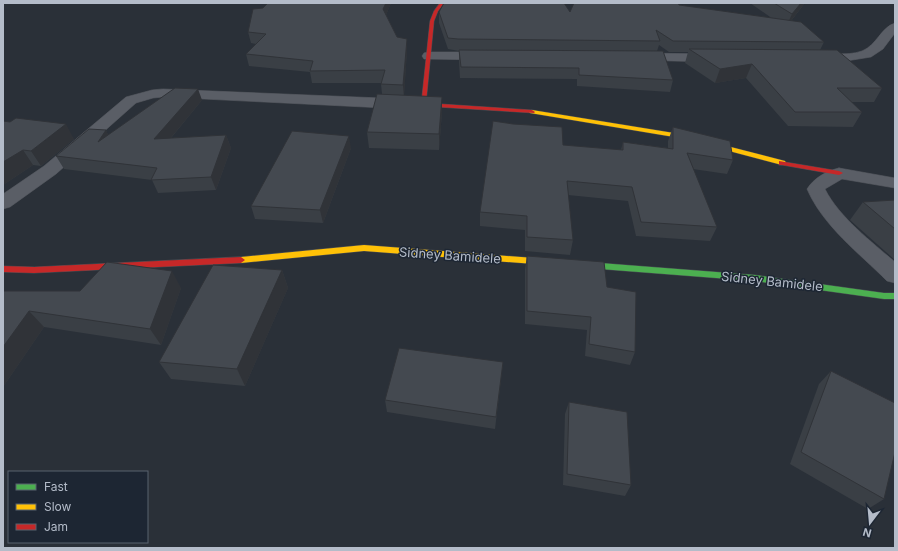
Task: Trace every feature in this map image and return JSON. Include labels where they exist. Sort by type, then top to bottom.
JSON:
[{"type":"street","points":[[423,105],[432,21],[436,11],[442,3]]},
{"type":"street","points":[[805,58],[846,57],[860,55],[879,46],[884,38],[895,27]]},
{"type":"street","points":[[872,50],[888,54]]},
{"type":"street","points":[[429,56],[500,56]]},
{"type":"street","points":[[627,57],[728,58]]},
{"type":"street","points":[[3,203],[50,170],[131,100],[142,96],[163,93],[525,111],[629,126],[680,136],[768,160],[895,183]]},
{"type":"street","points":[[839,173],[821,183],[816,189],[818,196],[843,225],[895,275]]},
{"type":"street","name":"Sidney Bamidele","points":[[3,269],[34,270],[236,260],[364,248],[755,278],[884,296],[895,296]]},
{"type":"building","points":[[268,3],[386,3],[383,9],[397,37],[407,39],[403,85],[381,84],[385,70],[310,71],[313,61],[246,54],[266,34],[248,32],[253,9],[263,8]]},
{"type":"building","points":[[444,3],[564,3],[570,12],[574,3],[678,3],[679,5],[801,22],[824,42],[673,41],[656,30],[660,41],[448,38],[439,12]]},
{"type":"building","points":[[774,3],[801,3],[792,14]]},
{"type":"building","points":[[689,49],[837,50],[882,88],[837,88],[862,112],[795,112],[752,64],[720,69]]},
{"type":"building","points":[[459,50],[663,51],[673,80],[579,75],[579,68],[461,67]]},
{"type":"building","points":[[175,88],[198,89],[154,139],[226,135],[211,177],[151,180],[157,168],[56,156],[89,129],[106,130],[98,142]]},
{"type":"building","points":[[377,94],[442,97],[439,134],[367,132]]},
{"type":"building","points":[[16,118],[66,124],[31,151],[23,150],[3,162],[3,121],[10,122]]},
{"type":"building","points":[[493,121],[513,124],[562,127],[563,145],[623,150],[623,142],[673,149],[673,127],[730,141],[733,160],[687,153],[717,227],[641,222],[632,187],[567,181],[573,240],[527,237],[527,216],[480,212]]},
{"type":"building","points":[[292,131],[349,136],[320,210],[251,206]]},
{"type":"building","points":[[895,200],[895,229],[863,202]]},
{"type":"building","points":[[527,256],[604,262],[607,287],[636,292],[635,352],[589,344],[591,317],[527,311]]},
{"type":"building","points":[[107,262],[172,271],[150,329],[29,311],[3,347],[3,291],[80,291]]},
{"type":"building","points":[[213,265],[282,270],[237,369],[159,362]]},
{"type":"building","points":[[399,348],[503,362],[496,417],[385,400]]},
{"type":"building","points":[[831,371],[895,403],[895,452],[884,499],[801,452]]},
{"type":"building","points":[[569,402],[627,412],[631,485],[567,474]]},
{"type":"traffic: fast","points":[[587,265],[755,278],[884,296],[895,296]]},
{"type":"traffic: slow","points":[[532,112],[680,136],[782,163]]},
{"type":"traffic: slow","points":[[241,260],[364,248],[587,265]]},
{"type":"traffic: jam","points":[[442,3],[436,11],[432,21],[423,105],[532,112]]},
{"type":"traffic: jam","points":[[782,163],[839,173]]},
{"type":"traffic: jam","points":[[3,269],[34,270],[241,260]]}]
